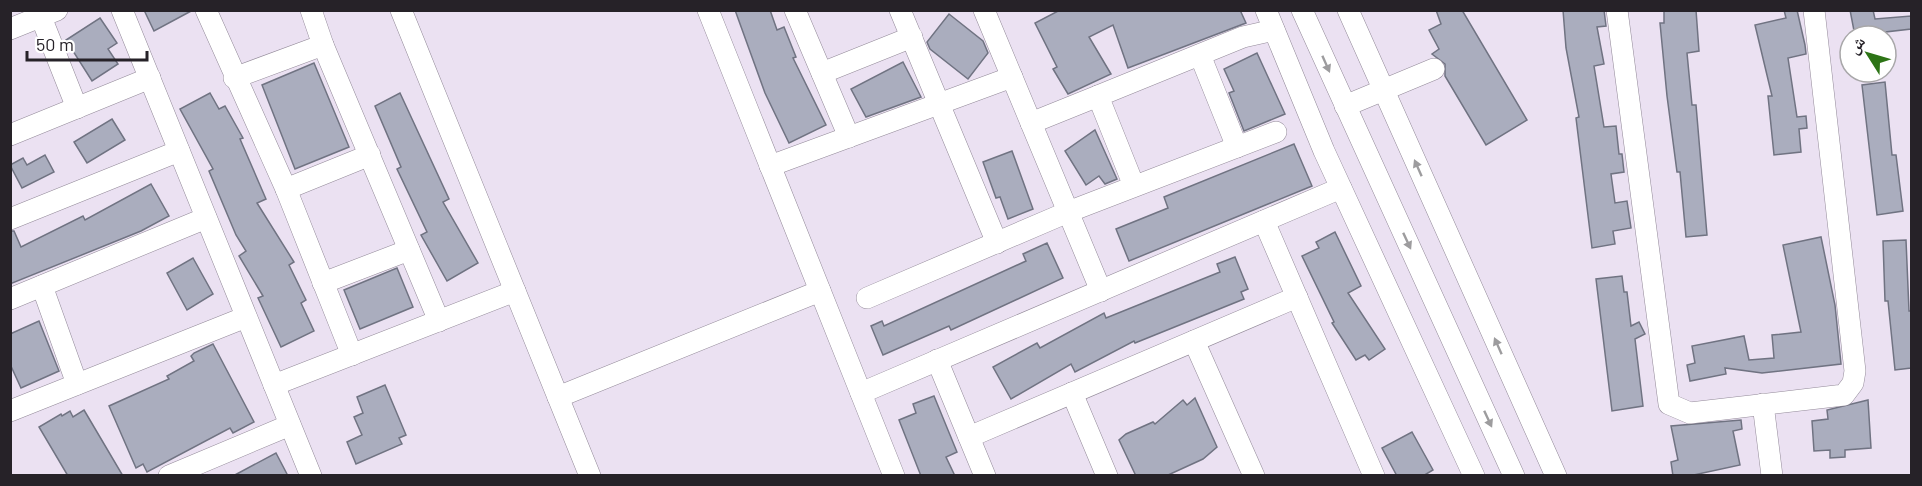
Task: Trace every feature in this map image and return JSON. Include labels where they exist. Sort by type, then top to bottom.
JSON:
[{"type":"street","points":[[122,10],[311,476]]},
{"type":"street","points":[[206,10],[234,78],[285,189],[352,355]]},
{"type":"street","points":[[310,10],[438,321]]},
{"type":"street","points":[[401,10],[590,476]]},
{"type":"street","points":[[708,10],[894,476]]},
{"type":"street","points":[[795,10],[849,137]]},
{"type":"street","points":[[900,10],[941,103],[997,243]]},
{"type":"street","points":[[1302,10],[1514,476]]},
{"type":"street","points":[[1348,10],[1556,476]]},
{"type":"street","points":[[1617,10],[1668,404],[1690,413],[1844,395],[1852,383],[1855,371],[1814,10]]},
{"type":"street","points":[[985,11],[1101,291]]},
{"type":"street","points":[[10,29],[49,14],[77,108]]},
{"type":"street","points":[[1034,130],[1056,113],[1243,37],[1270,20],[1341,188],[1474,476]]},
{"type":"street","points":[[822,73],[912,38]]},
{"type":"street","points":[[234,78],[323,45]]},
{"type":"street","points":[[1200,55],[1237,147]]},
{"type":"street","points":[[1345,106],[1434,69]]},
{"type":"street","points":[[770,166],[1012,77]]},
{"type":"street","points":[[10,135],[150,78]]},
{"type":"street","points":[[1098,96],[1134,186]]},
{"type":"street","points":[[867,298],[1068,212],[1276,132]]},
{"type":"street","points":[[10,219],[179,151]]},
{"type":"street","points":[[285,189],[370,155]]},
{"type":"street","points":[[861,393],[1341,188]]},
{"type":"street","points":[[10,299],[206,218]]},
{"type":"street","points":[[1264,220],[1374,476]]},
{"type":"street","points":[[323,283],[409,250]]},
{"type":"street","points":[[42,286],[77,384]]},
{"type":"street","points":[[274,385],[515,291]]},
{"type":"street","points":[[558,397],[820,291]]},
{"type":"street","points":[[969,437],[1297,297]]},
{"type":"street","points":[[10,411],[246,317]]},
{"type":"street","points":[[1194,341],[1254,476]]},
{"type":"street","points":[[938,360],[985,476]]},
{"type":"street","points":[[1072,393],[1107,476]]},
{"type":"street","points":[[1763,404],[1772,476]]},
{"type":"street","points":[[169,476],[219,466],[290,425]]},
{"type":"building","points":[[144,10],[193,10],[154,31]]},
{"type":"building","points":[[735,10],[770,10],[777,30],[784,27],[796,57],[793,58],[826,125],[789,143],[765,93]]},
{"type":"building","points":[[1060,10],[1240,10],[1246,23],[1128,68],[1113,25],[1089,37],[1111,74],[1068,94],[1053,69],[1057,67],[1035,23]]},
{"type":"building","points":[[1436,10],[1462,10],[1527,120],[1486,145],[1445,76],[1445,64],[1432,54],[1439,49],[1429,30],[1441,24]]},
{"type":"building","points":[[1563,10],[1604,10],[1606,26],[1597,27],[1604,64],[1594,66],[1604,127],[1616,126],[1619,154],[1622,154],[1624,172],[1611,174],[1615,203],[1627,201],[1631,228],[1613,231],[1615,244],[1592,248],[1576,118],[1579,117],[1566,48]]},
{"type":"building","points":[[1664,10],[1696,10],[1699,51],[1687,53],[1692,105],[1696,105],[1707,235],[1686,237],[1680,172],[1677,172],[1667,96],[1660,23],[1664,23]]},
{"type":"building","points":[[1784,10],[1797,10],[1805,45],[1806,54],[1788,58],[1797,117],[1806,116],[1807,128],[1799,129],[1801,152],[1774,155],[1768,96],[1772,96],[1755,25],[1786,18]]},
{"type":"building","points":[[1850,10],[1873,10],[1875,19],[1911,16],[1911,29],[1898,31],[1898,24],[1853,24]]},
{"type":"building","points":[[949,14],[983,41],[988,53],[968,79],[930,49],[927,42]]},
{"type":"building","points":[[100,18],[117,43],[108,49],[118,64],[92,81],[66,40]]},
{"type":"building","points":[[1257,53],[1285,114],[1244,131],[1229,93],[1234,91],[1224,69]]},
{"type":"building","points":[[903,62],[921,97],[866,117],[851,89]]},
{"type":"building","points":[[314,63],[349,147],[295,169],[262,85]]},
{"type":"building","points":[[1885,84],[1892,155],[1896,155],[1903,211],[1877,215],[1862,85]]},
{"type":"building","points":[[210,93],[219,109],[225,106],[243,138],[240,139],[266,199],[257,203],[294,262],[289,265],[306,300],[301,303],[314,331],[281,347],[258,298],[263,296],[239,256],[246,251],[236,235],[209,171],[213,169],[180,109]]},
{"type":"building","points":[[400,93],[449,199],[443,202],[478,263],[447,281],[421,235],[427,232],[397,169],[401,167],[375,106]]},
{"type":"building","points":[[112,119],[125,140],[87,163],[74,142]]},
{"type":"building","points":[[1095,130],[1117,179],[1105,184],[1099,176],[1086,185],[1065,151]]},
{"type":"building","points":[[1294,144],[1312,186],[1129,261],[1116,229],[1168,208],[1164,197]]},
{"type":"building","points":[[1012,151],[1033,209],[1008,219],[1000,197],[996,198],[983,162]]},
{"type":"building","points":[[45,155],[54,172],[22,188],[10,165],[23,158],[27,165]]},
{"type":"building","points":[[151,184],[169,216],[141,231],[10,284],[10,231],[14,231],[21,247],[83,216],[85,220]]},
{"type":"building","points":[[1335,232],[1361,286],[1348,293],[1385,349],[1369,360],[1365,355],[1356,360],[1332,323],[1334,322],[1302,256],[1319,248],[1316,242]]},
{"type":"building","points":[[1821,237],[1835,305],[1841,364],[1762,373],[1725,368],[1726,374],[1690,381],[1687,365],[1695,363],[1692,346],[1744,336],[1749,360],[1774,358],[1772,335],[1801,332],[1783,245]]},
{"type":"building","points":[[1906,240],[1909,311],[1911,311],[1911,368],[1895,370],[1888,301],[1885,301],[1883,241]]},
{"type":"building","points":[[1047,243],[1063,278],[951,330],[949,326],[883,355],[871,326],[882,321],[884,326],[1026,261],[1023,254]]},
{"type":"building","points":[[1235,257],[1248,289],[1241,292],[1244,299],[1135,343],[1134,341],[1075,372],[1071,364],[1011,399],[993,367],[1037,343],[1040,348],[1104,313],[1106,318],[1220,272],[1217,264]]},
{"type":"building","points":[[193,258],[213,294],[187,310],[167,273]]},
{"type":"building","points":[[397,268],[413,307],[360,329],[344,290]]},
{"type":"building","points":[[1622,276],[1624,292],[1627,292],[1631,326],[1639,322],[1645,334],[1635,339],[1643,406],[1612,411],[1596,279]]},
{"type":"building","points":[[39,321],[59,371],[21,388],[10,364],[10,334]]},
{"type":"building","points":[[213,344],[254,422],[233,433],[230,428],[147,472],[143,464],[136,468],[109,406],[169,379],[167,376],[194,361],[191,356],[194,353]]},
{"type":"building","points":[[385,385],[406,435],[399,438],[402,444],[356,464],[347,442],[362,435],[354,417],[363,413],[357,397]]},
{"type":"building","points":[[934,396],[957,452],[946,457],[955,476],[921,476],[899,420],[916,413],[913,404]]},
{"type":"building","points":[[1195,398],[1217,447],[1203,459],[1166,476],[1136,476],[1119,440],[1126,434],[1153,422],[1155,424],[1183,400],[1187,405]]},
{"type":"building","points":[[1868,400],[1871,448],[1845,450],[1845,457],[1830,458],[1830,450],[1814,451],[1812,421],[1828,419],[1827,410]]},
{"type":"building","points":[[84,410],[123,476],[68,476],[39,427],[61,414],[62,416],[70,411],[73,417]]},
{"type":"building","points":[[1741,420],[1742,429],[1733,431],[1740,465],[1689,476],[1673,476],[1671,462],[1678,460],[1671,426]]},
{"type":"building","points":[[1412,432],[1433,470],[1423,476],[1397,476],[1382,448]]},
{"type":"building","points":[[276,453],[288,476],[233,476]]}]
